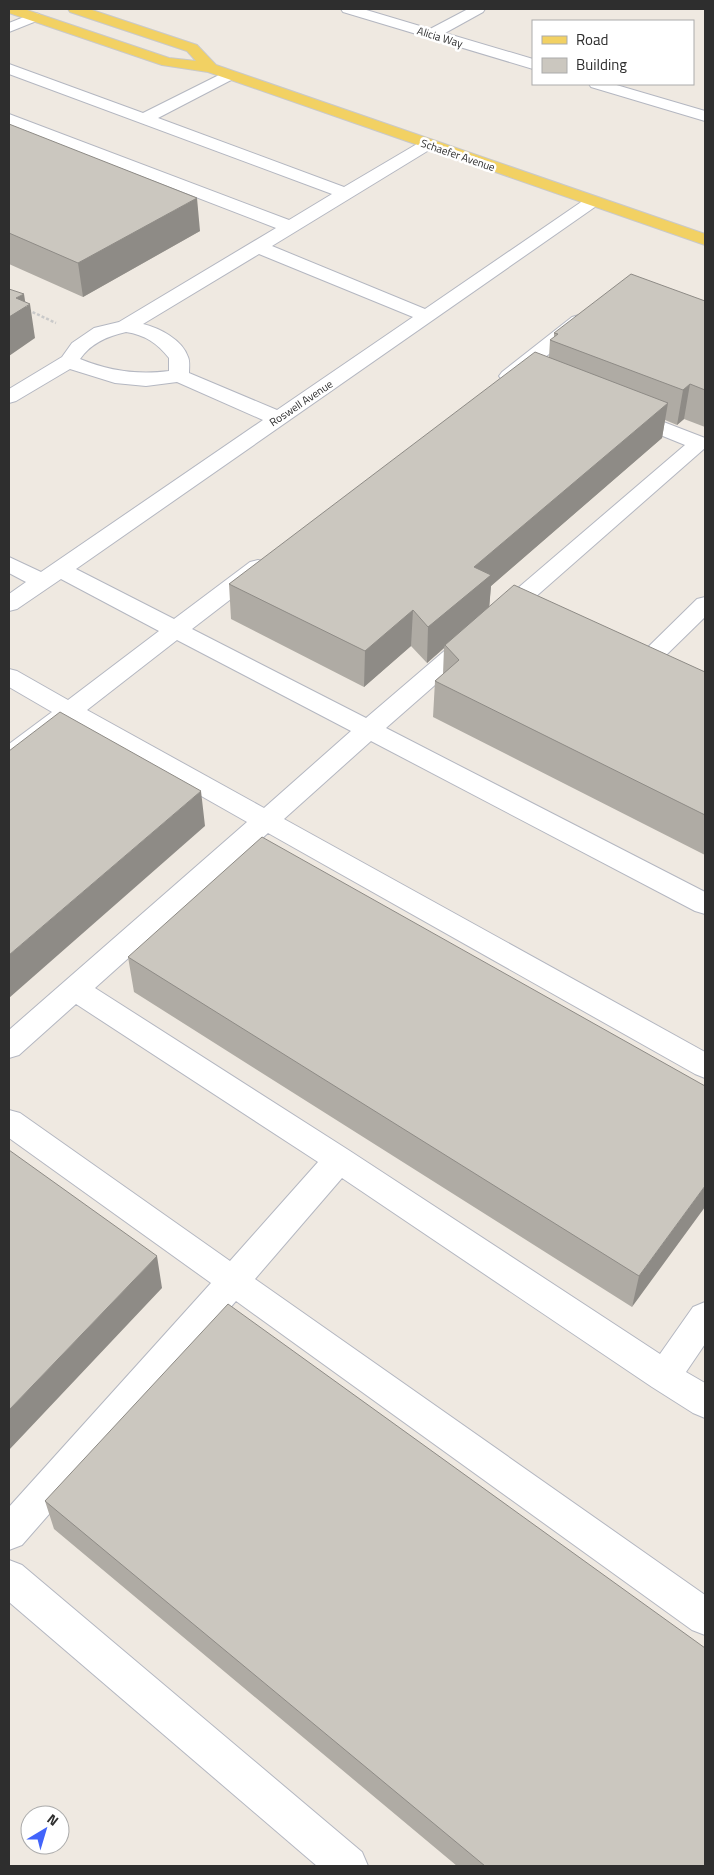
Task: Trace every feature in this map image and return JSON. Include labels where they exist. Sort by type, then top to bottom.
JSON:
[{"type":"main road","name":"Schaefer Avenue","points":[[10,9],[167,62],[211,68],[705,240]]},
{"type":"main road","name":"Schaefer Avenue","points":[[75,9],[192,48],[211,68]]},
{"type":"street","name":"Alicia Way","points":[[348,9],[532,64]]},
{"type":"street","points":[[432,34],[478,9]]},
{"type":"street","points":[[9,28],[34,17]]},
{"type":"street","points":[[9,69],[345,194]]},
{"type":"street","points":[[144,119],[230,75]]},
{"type":"street","points":[[600,85],[705,116]]},
{"type":"street","points":[[9,119],[290,227]]},
{"type":"street","points":[[9,397],[69,361],[79,347],[101,332],[126,326],[428,144]]},
{"type":"street","name":"Roswell Avenue","points":[[9,604],[593,202]]},
{"type":"street","points":[[258,247],[427,316]]},
{"type":"street","points":[[492,389],[525,374],[593,310]]},
{"type":"street","points":[[126,326],[151,331],[164,338],[179,357],[178,376]]},
{"type":"street","points":[[69,361],[90,370],[115,377],[146,380],[178,376],[278,418]]},
{"type":"street","points":[[9,1047],[368,730],[529,604],[702,444],[607,407]]},
{"type":"street","points":[[9,757],[271,558]]},
{"type":"street","points":[[9,564],[51,575],[176,630],[705,904]]},
{"type":"street","points":[[673,670],[640,655],[705,604]]},
{"type":"street","points":[[9,677],[705,1066]]},
{"type":"street","points":[[75,989],[339,1160],[705,1402]]},
{"type":"street","points":[[9,1122],[705,1616]]},
{"type":"street","points":[[9,1534],[339,1160]]},
{"type":"street","points":[[664,1376],[705,1317]]},
{"type":"street","points":[[9,1578],[348,1866]]},
{"type":"path","points":[[25,309],[91,339]]},
{"type":"building","points":[[9,124],[197,198],[78,263],[9,233]]},
{"type":"building","points":[[631,274],[705,301],[705,390],[690,384],[683,390],[550,340],[558,334],[554,333]]},
{"type":"building","points":[[9,289],[24,294],[16,298],[30,304],[9,317]]},
{"type":"building","points":[[535,352],[668,403],[474,567],[491,575],[428,627],[413,610],[365,651],[229,584]]},
{"type":"building","points":[[514,585],[705,672],[705,815],[435,681],[459,660],[445,645]]},
{"type":"building","points":[[60,712],[201,791],[9,955],[9,751]]},
{"type":"building","points":[[262,837],[705,1086],[705,1186],[639,1276],[128,957]]},
{"type":"building","points":[[9,1150],[157,1256],[9,1410]]},
{"type":"building","points":[[228,1304],[705,1648],[705,1866],[485,1866],[45,1501]]}]
